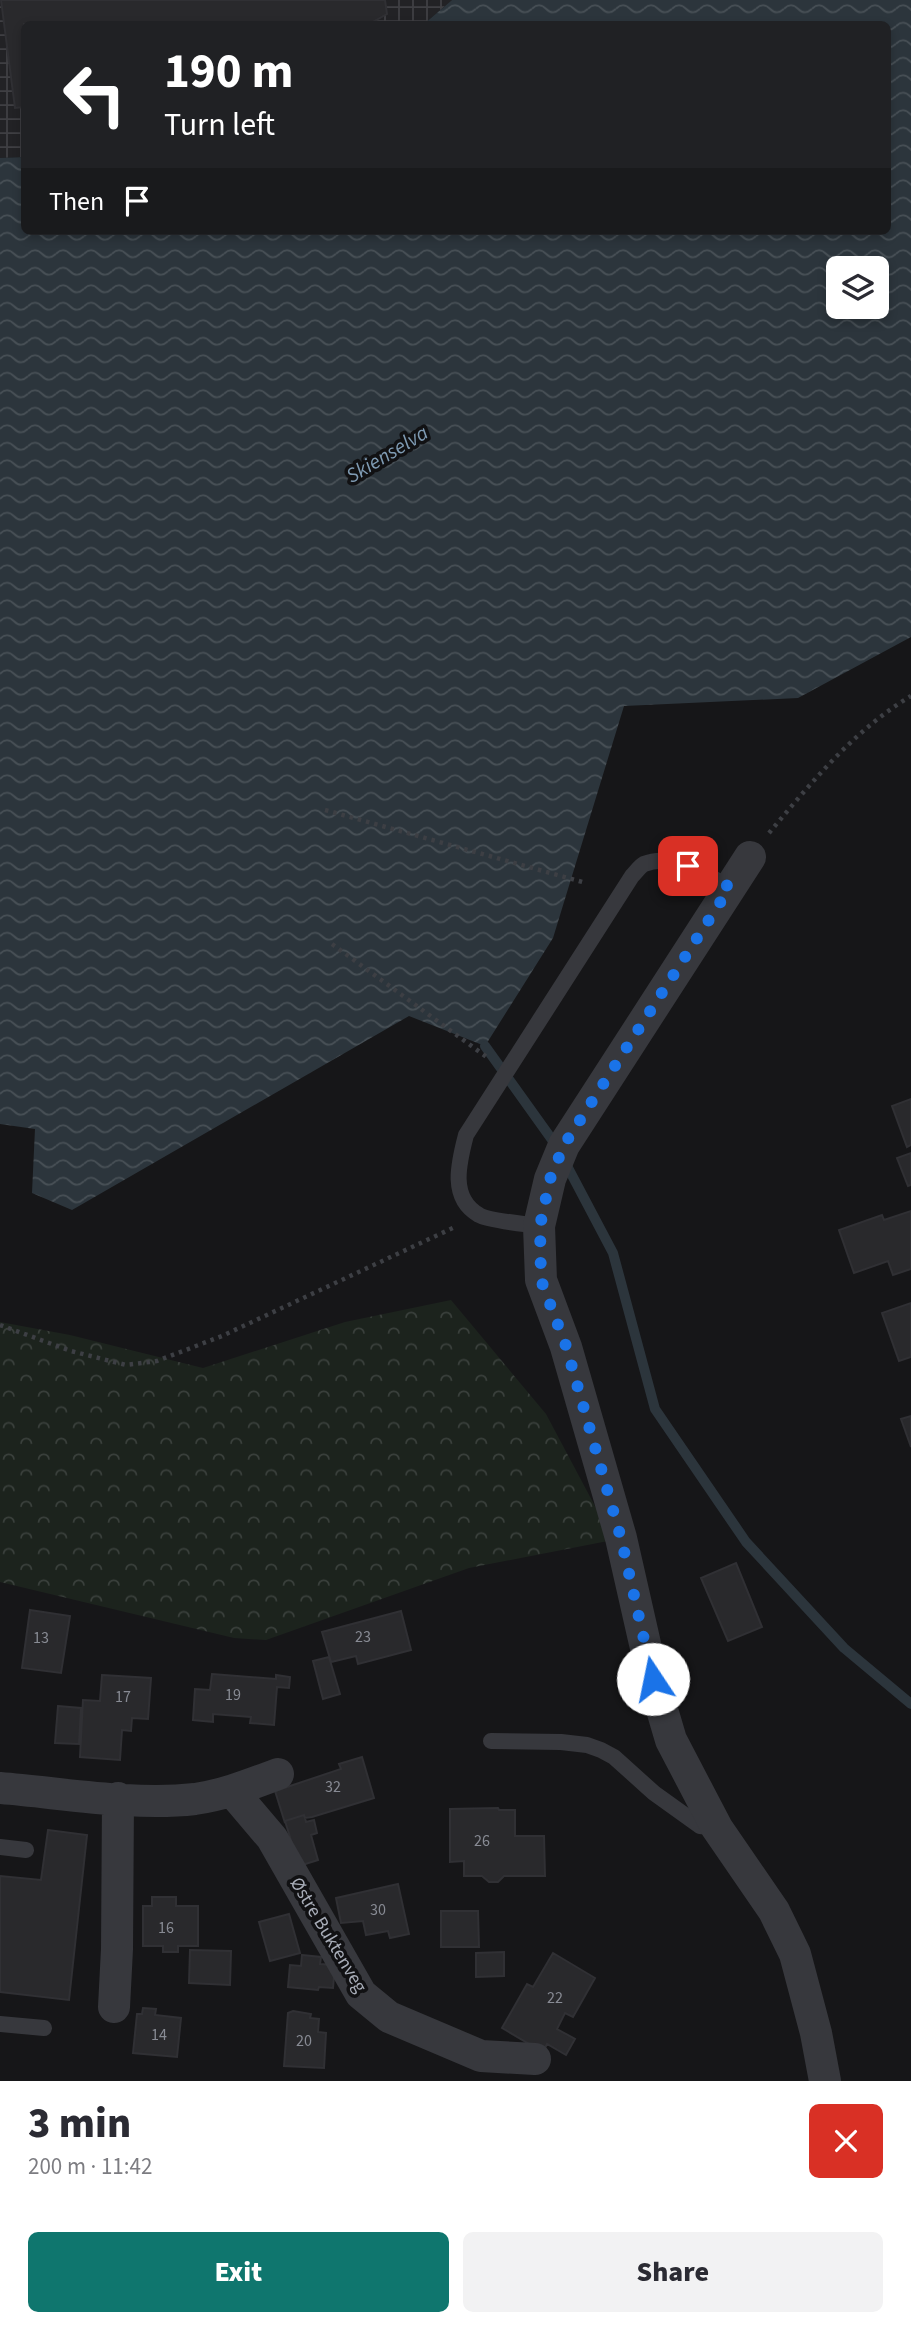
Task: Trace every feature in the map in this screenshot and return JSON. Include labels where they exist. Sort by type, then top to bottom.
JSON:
[{"type":"street","points":[[750,857],[564,1145],[550,1179],[540,1226],[541,1280],[566,1346],[621,1538],[653,1679],[671,1740],[716,1828],[774,1911],[795,1954],[816,2033],[825,2081]]},
{"type":"street","points":[[0,1788],[149,1801],[196,1799],[232,1791],[278,1774]]},
{"type":"street","name":"Østre Buktenveg","points":[[232,1791],[272,1838],[361,1994],[378,2011],[481,2056],[535,2059]]},
{"type":"street","points":[[114,2007],[118,1798]]},
{"type":"lane","points":[[540,1226],[480,1216],[463,1200],[457,1172],[466,1135],[632,876],[643,864],[670,861],[688,866],[730,887]]},
{"type":"lane","points":[[491,1741],[561,1742],[587,1745],[601,1750],[614,1757],[654,1793],[700,1826],[716,1828]]},
{"type":"lane","points":[[0,1847],[26,1850]]},
{"type":"lane","points":[[0,2024],[44,2028]]},
{"type":"path","points":[[750,857],[843,749],[885,711],[911,696]]},
{"type":"path","points":[[325,810],[586,883]]},
{"type":"path","points":[[332,944],[489,1058]]},
{"type":"path","points":[[0,1325],[71,1351],[126,1365],[157,1361],[222,1336],[480,1216]]},
{"type":"shaded area","points":[[0,0],[452,0],[428,21],[21,21],[21,157],[0,158]]},
{"type":"green space","points":[[451,1300],[546,1414],[613,1540],[469,1568],[266,1640],[234,1638],[0,1582],[0,1322],[70,1335],[203,1368],[345,1322]]},
{"type":"water","name":"Skienselva","points":[[452,0],[911,0],[911,637],[798,698],[624,706],[553,938],[485,1046],[409,1016],[72,1210],[32,1193],[35,1129],[0,1124],[0,158],[21,157],[21,235],[891,235],[891,21],[428,21]]},
{"type":"building","points":[[1,0],[385,0],[387,14],[374,21],[21,21],[21,107],[15,108]]},
{"type":"building","points":[[911,1099],[911,1145],[907,1147],[892,1106]]},
{"type":"building","points":[[911,1153],[911,1185],[908,1186],[897,1158]]},
{"type":"building","points":[[911,1211],[911,1269],[893,1275],[888,1261],[854,1273],[839,1230],[882,1215],[884,1220]]},
{"type":"building","points":[[911,1303],[911,1357],[899,1361],[882,1313]]},
{"type":"building","points":[[911,1416],[911,1447],[901,1419]]},
{"type":"building","points":[[736,1563],[762,1627],[728,1641],[701,1578]]},
{"type":"building","points":[[30,1610],[70,1616],[61,1673],[22,1668]]},
{"type":"building","points":[[401,1611],[411,1650],[358,1664],[356,1656],[331,1662],[322,1632]]},
{"type":"building","points":[[329,1657],[340,1694],[323,1699],[313,1661]]},
{"type":"building","points":[[212,1674],[276,1679],[276,1675],[290,1677],[289,1688],[277,1687],[274,1725],[250,1723],[251,1717],[213,1714],[213,1722],[193,1720],[195,1689],[210,1690]]},
{"type":"building","points":[[102,1675],[151,1678],[148,1719],[132,1718],[131,1731],[122,1730],[120,1760],[80,1757],[83,1700],[100,1701]]},
{"type":"building","points":[[58,1706],[81,1708],[79,1744],[55,1743]]},
{"type":"building","points":[[362,1757],[374,1798],[312,1817],[305,1818],[304,1815],[285,1823],[275,1791],[341,1769],[339,1764]]},
{"type":"building","points":[[450,1809],[515,1810],[515,1836],[544,1836],[545,1876],[504,1876],[498,1882],[489,1882],[482,1876],[464,1876],[464,1861],[450,1862]]},
{"type":"building","points":[[304,1815],[306,1822],[314,1820],[317,1833],[311,1835],[318,1860],[299,1866],[285,1821]]},
{"type":"building","points":[[48,1830],[87,1835],[69,2000],[0,1992],[0,1876],[41,1880]]},
{"type":"building","points":[[398,1884],[409,1934],[390,1938],[388,1931],[366,1935],[363,1921],[341,1923],[336,1898]]},
{"type":"building","points":[[152,1897],[176,1897],[176,1906],[198,1906],[198,1946],[178,1946],[178,1952],[163,1952],[163,1946],[143,1946],[143,1906],[152,1906]]},
{"type":"building","points":[[441,1911],[478,1911],[479,1947],[441,1947]]},
{"type":"building","points":[[289,1914],[300,1953],[270,1961],[259,1922]]},
{"type":"building","points":[[190,1950],[231,1951],[230,1985],[189,1983]]},
{"type":"building","points":[[504,1952],[504,1976],[476,1977],[476,1953]]},
{"type":"building","points":[[553,1953],[595,1978],[573,2017],[565,2013],[557,2029],[575,2039],[566,2055],[547,2044],[543,2052],[502,2028],[527,1984],[533,1987]]},
{"type":"building","points":[[302,1955],[321,1957],[320,1964],[335,1965],[333,1988],[319,1987],[318,1990],[288,1987],[290,1965],[301,1966]]},
{"type":"building","points":[[143,2008],[156,2009],[155,2015],[181,2018],[177,2057],[133,2053],[137,2014],[142,2014]]},
{"type":"building","points":[[293,2011],[311,2014],[310,2018],[319,2019],[318,2032],[326,2033],[324,2068],[284,2066],[288,2013]]},
{"type":"waterway","points":[[485,1046],[558,1148]]},
{"type":"waterway","points":[[565,1162],[613,1253],[655,1409],[746,1542],[844,1648],[911,1704]]},
{"type":"route","points":[[653,1679],[621,1538],[566,1346],[541,1280],[540,1226],[550,1179],[564,1145],[730,887],[688,866]]}]
